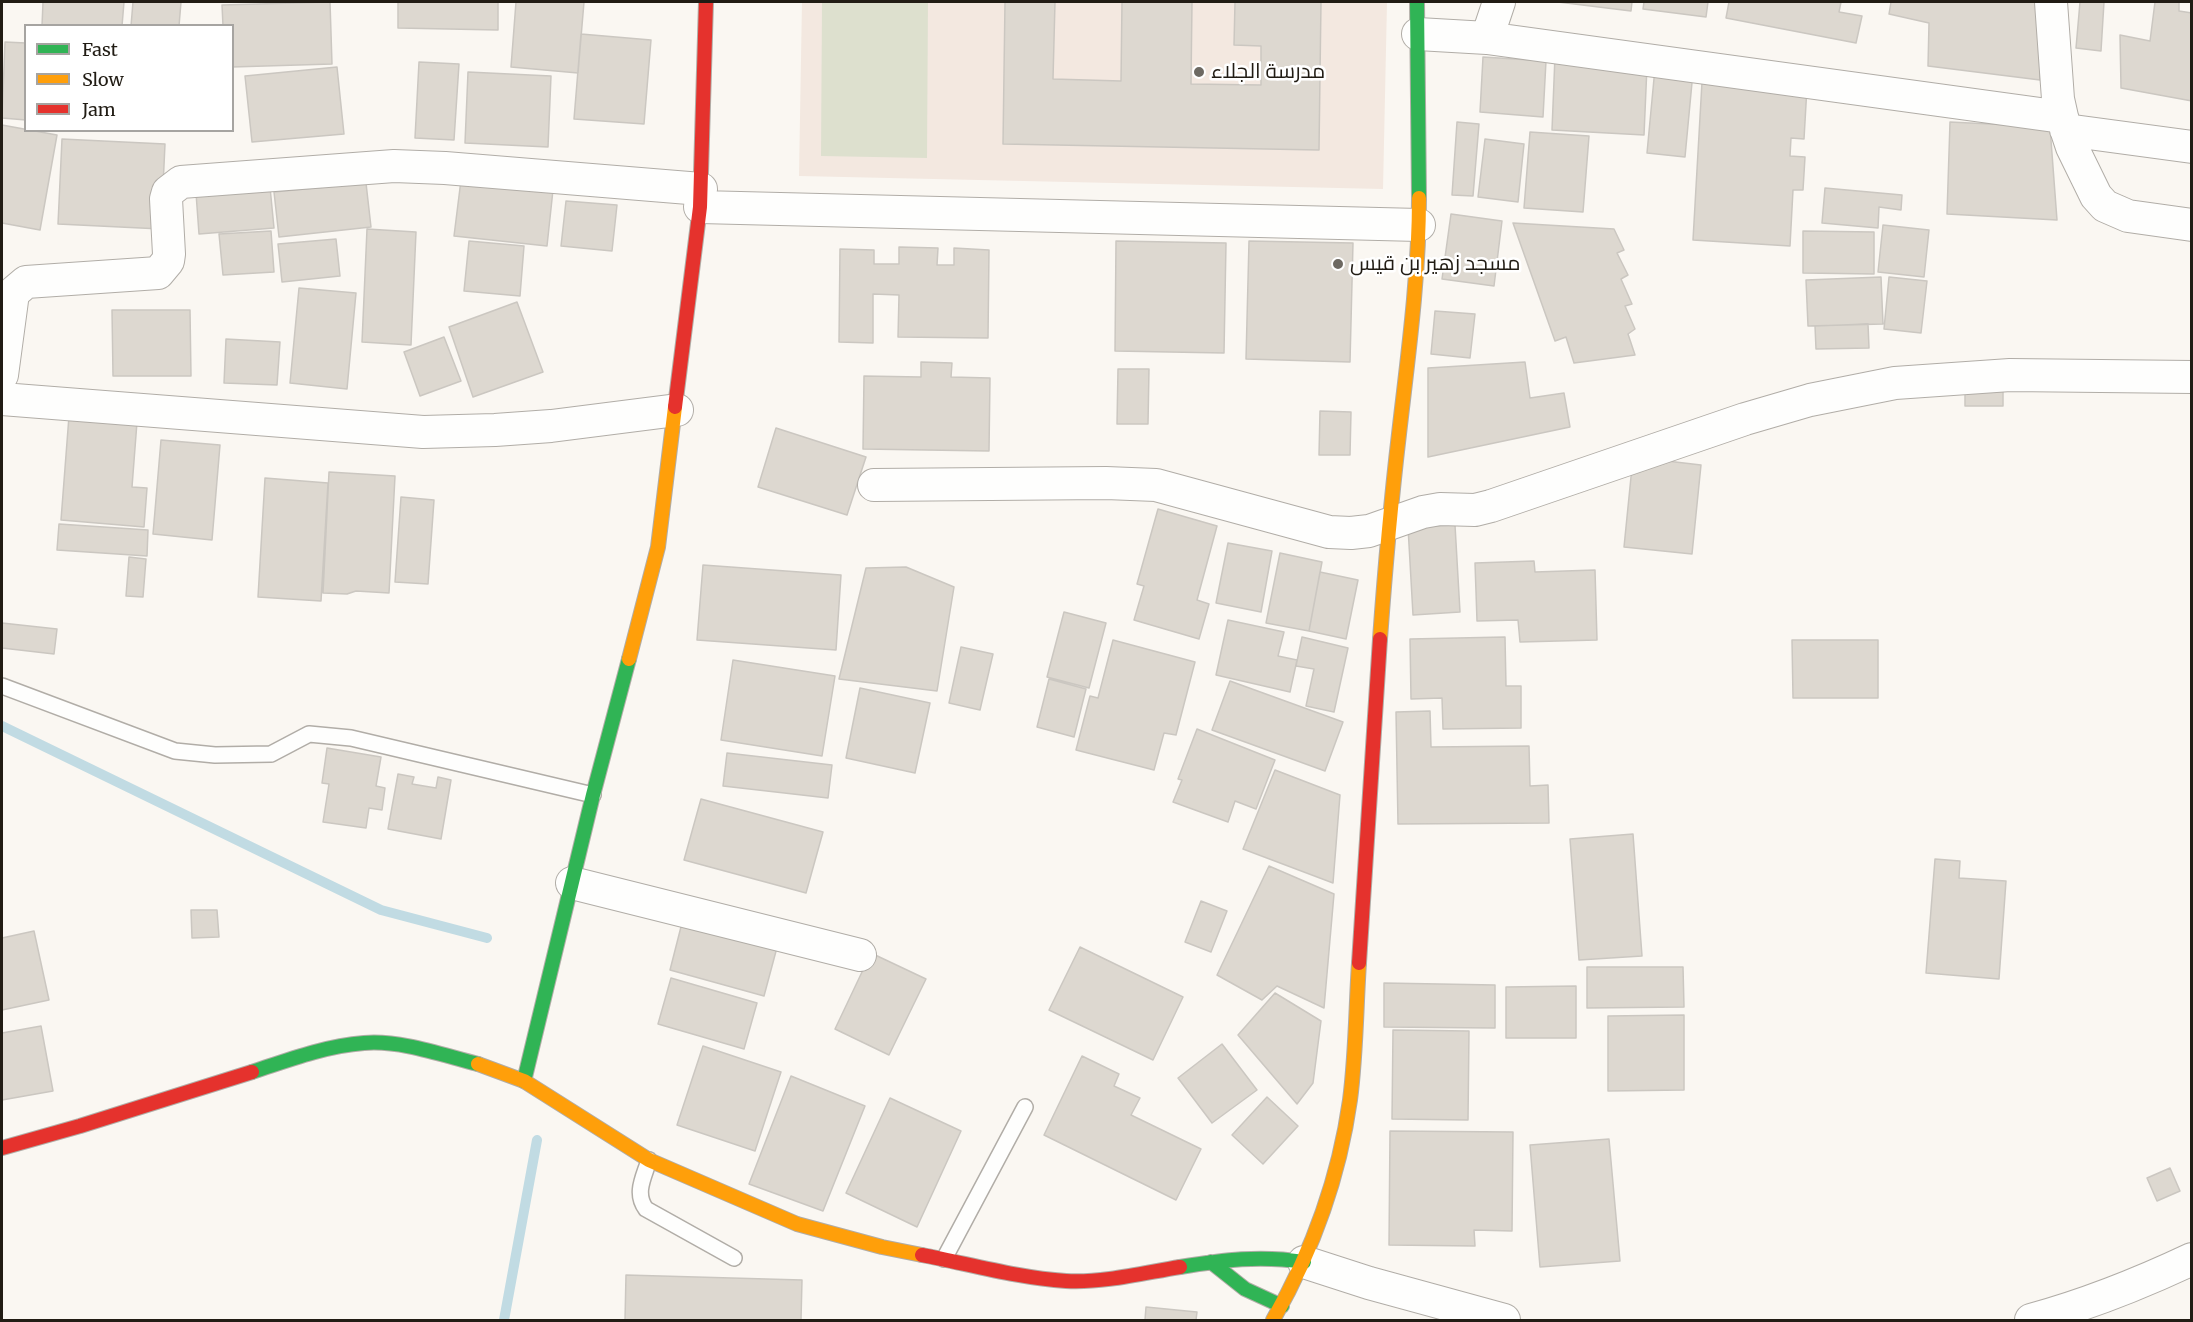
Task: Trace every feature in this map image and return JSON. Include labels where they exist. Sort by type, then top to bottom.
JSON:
[{"type":"street","points":[[524,1081],[593,795],[658,547],[677,410],[700,198],[706,2]]},
{"type":"street","points":[[1273,1320],[1304,1262],[1334,1178],[1350,1099],[1388,524],[1413,312],[1419,225],[1417,2]]},
{"type":"street","points":[[1487,38],[1499,2]]},
{"type":"street","points":[[2051,2],[2058,99],[2064,124],[2089,185],[2105,206],[2128,216],[2192,225]]},
{"type":"street","points":[[1418,34],[1487,38],[2064,124],[2192,147]]},
{"type":"street","points":[[2,375],[13,293],[18,287],[26,282],[158,273],[168,261],[169,254],[166,200],[168,192],[181,182],[394,166],[445,168],[700,198],[1419,225]]},
{"type":"street","points":[[874,485],[1133,483],[1156,485],[1329,532],[1351,533],[1369,531],[1424,512],[1440,509],[1475,510],[1491,506],[1744,419],[1810,400],[1895,383],[2010,375],[2192,377]]},
{"type":"street","points":[[2,399],[423,432],[551,426],[677,410]]},
{"type":"street","points":[[572,883],[860,955]]},
{"type":"street","points":[[2,1148],[331,1048],[366,1043],[403,1047],[480,1064],[524,1081],[649,1160],[797,1224],[882,1247],[1028,1276],[1067,1281],[1105,1279],[1256,1256],[1304,1262],[1369,1283],[1504,1320]]},
{"type":"street","points":[[2031,1320],[2097,1300],[2192,1259]]},
{"type":"street","points":[[1211,1262],[1245,1289],[1282,1306]]},
{"type":"lane","points":[[2,686],[175,751],[215,755],[271,754],[309,735],[351,738],[593,795]]},
{"type":"lane","points":[[944,1259],[1025,1107]]},
{"type":"lane","points":[[649,1160],[640,1188],[642,1203],[646,1209],[734,1258]]},
{"type":"shaded area","points":[[802,2],[1387,2],[1383,189],[799,176]]},
{"type":"green space","points":[[822,2],[928,2],[927,158],[821,156]]},
{"type":"building","points":[[43,2],[124,2],[122,24],[42,24]]},
{"type":"building","points":[[133,2],[181,2],[179,24],[131,24]]},
{"type":"building","points":[[330,2],[332,64],[234,67],[234,24],[223,24],[222,5]]},
{"type":"building","points":[[398,2],[498,2],[498,30],[398,28]]},
{"type":"building","points":[[516,2],[584,2],[578,73],[511,67]]},
{"type":"building","points":[[1005,2],[1055,2],[1053,79],[1121,81],[1122,2],[1192,2],[1191,84],[1261,85],[1261,46],[1234,45],[1235,2],[1321,2],[1319,150],[1003,144]]},
{"type":"building","points":[[1558,2],[1632,2],[1631,11]]},
{"type":"building","points":[[1644,2],[1708,2],[1706,17],[1643,9]]},
{"type":"building","points":[[1729,2],[1841,2],[1839,12],[1862,16],[1856,43],[1726,18]]},
{"type":"building","points":[[1891,2],[2039,2],[2040,80],[1928,66],[1929,23],[1889,14]]},
{"type":"building","points":[[2080,2],[2104,2],[2101,51],[2076,48]]},
{"type":"building","points":[[2155,2],[2179,2],[2179,11],[2192,13],[2192,101],[2121,88],[2120,35],[2150,41]]},
{"type":"building","points":[[581,34],[651,40],[644,124],[574,119]]},
{"type":"building","points":[[5,42],[24,43],[24,120],[2,118]]},
{"type":"building","points":[[1555,56],[1647,66],[1644,135],[1552,130]]},
{"type":"building","points":[[1483,57],[1546,61],[1543,117],[1480,112]]},
{"type":"building","points":[[419,62],[459,64],[454,140],[415,138]]},
{"type":"building","points":[[337,67],[344,134],[252,142],[245,76]]},
{"type":"building","points":[[1655,68],[1693,72],[1685,157],[1647,153]]},
{"type":"building","points":[[468,72],[551,76],[548,147],[465,143]]},
{"type":"building","points":[[1702,82],[1807,87],[1804,139],[1791,138],[1790,156],[1805,157],[1803,190],[1793,190],[1790,246],[1693,240]]},
{"type":"building","points":[[1457,122],[1479,124],[1473,196],[1452,195]]},
{"type":"building","points":[[1950,122],[2050,127],[2057,220],[1947,214]]},
{"type":"building","points":[[2,125],[24,129],[24,132],[57,135],[40,230],[2,223]]},
{"type":"building","points":[[1530,132],[1589,136],[1583,212],[1524,208]]},
{"type":"building","points":[[62,139],[165,144],[161,229],[58,224]]},
{"type":"building","points":[[1485,139],[1524,144],[1518,202],[1478,197]]},
{"type":"building","points":[[461,180],[553,190],[547,246],[454,236]]},
{"type":"building","points":[[366,183],[371,227],[279,237],[274,192]]},
{"type":"building","points":[[270,187],[274,228],[199,234],[196,193]]},
{"type":"building","points":[[1825,188],[1902,195],[1901,210],[1879,207],[1878,228],[1822,223]]},
{"type":"building","points":[[566,201],[617,205],[612,251],[561,246]]},
{"type":"building","points":[[1451,214],[1502,221],[1494,286],[1442,279]]},
{"type":"building","points":[[1513,223],[1614,229],[1624,250],[1617,253],[1628,275],[1621,279],[1632,304],[1625,306],[1635,329],[1628,334],[1635,355],[1574,363],[1566,337],[1555,341]]},
{"type":"building","points":[[1883,225],[1929,230],[1924,277],[1878,272]]},
{"type":"building","points":[[367,229],[416,232],[411,345],[362,342]]},
{"type":"building","points":[[271,231],[274,272],[223,275],[219,234]]},
{"type":"building","points":[[1803,231],[1874,232],[1874,274],[1803,273]]},
{"type":"building","points":[[336,239],[340,276],[282,282],[278,244]]},
{"type":"building","points":[[469,241],[524,246],[520,296],[464,291]]},
{"type":"building","points":[[1116,241],[1226,243],[1224,353],[1115,351]]},
{"type":"building","points":[[1249,241],[1353,243],[1350,362],[1246,359]]},
{"type":"building","points":[[899,247],[938,248],[937,265],[954,265],[954,248],[989,250],[988,338],[898,337],[899,295],[873,294],[873,343],[839,342],[840,249],[874,250],[874,264],[899,264]]},
{"type":"building","points":[[1881,277],[1883,324],[1808,326],[1806,280]]},
{"type":"building","points":[[1889,277],[1927,281],[1921,333],[1884,329]]},
{"type":"building","points":[[299,288],[356,293],[347,389],[290,383]]},
{"type":"building","points":[[517,302],[543,372],[473,397],[449,327]]},
{"type":"building","points":[[112,310],[190,310],[191,376],[113,376]]},
{"type":"building","points":[[1435,311],[1475,314],[1470,358],[1431,354]]},
{"type":"building","points":[[1868,324],[1869,348],[1816,349],[1815,326]]},
{"type":"building","points":[[444,337],[461,381],[420,396],[404,352]]},
{"type":"building","points":[[226,339],[280,342],[277,385],[224,383]]},
{"type":"building","points":[[921,362],[952,363],[951,377],[990,378],[989,451],[863,449],[864,376],[921,377]]},
{"type":"building","points":[[1525,362],[1530,398],[1564,393],[1570,427],[1428,457],[1428,368]]},
{"type":"building","points":[[1118,369],[1149,369],[1148,424],[1117,424]]},
{"type":"building","points":[[1965,386],[2003,386],[2003,406],[1965,406]]},
{"type":"building","points":[[1320,411],[1351,412],[1350,455],[1319,455]]},
{"type":"building","points":[[69,416],[137,422],[132,487],[147,488],[144,527],[61,520]]},
{"type":"building","points":[[776,428],[866,457],[847,515],[758,487]]},
{"type":"building","points":[[161,440],[220,445],[212,540],[153,534]]},
{"type":"building","points":[[1633,457],[1701,465],[1692,554],[1624,547]]},
{"type":"building","points":[[329,472],[395,476],[389,593],[356,591],[347,594],[323,593]]},
{"type":"building","points":[[265,478],[328,483],[321,601],[258,597]]},
{"type":"building","points":[[401,497],[434,500],[428,584],[395,582]]},
{"type":"building","points":[[1158,509],[1217,526],[1197,600],[1209,604],[1199,639],[1134,620],[1144,586],[1137,584]]},
{"type":"building","points":[[59,524],[148,530],[147,556],[57,550]]},
{"type":"building","points":[[1455,525],[1460,612],[1413,615],[1408,527]]},
{"type":"building","points":[[1228,543],[1272,551],[1261,612],[1216,603]]},
{"type":"building","points":[[1280,553],[1322,562],[1309,631],[1266,623]]},
{"type":"building","points":[[129,557],[146,559],[143,597],[126,596]]},
{"type":"building","points":[[1534,561],[1535,572],[1595,570],[1597,640],[1520,642],[1518,620],[1477,621],[1475,563]]},
{"type":"building","points":[[703,565],[841,575],[836,650],[697,640]]},
{"type":"building","points":[[906,567],[954,587],[937,691],[839,679],[866,568]]},
{"type":"building","points":[[1320,572],[1358,580],[1346,639],[1309,631]]},
{"type":"building","points":[[1064,612],[1106,623],[1089,688],[1047,677]]},
{"type":"building","points":[[1228,620],[1284,632],[1278,656],[1297,660],[1290,692],[1216,675]]},
{"type":"building","points":[[2,623],[57,629],[54,654],[2,648]]},
{"type":"building","points":[[1302,637],[1348,648],[1334,712],[1306,706],[1314,669],[1296,666]]},
{"type":"building","points":[[1505,637],[1506,686],[1521,686],[1521,728],[1443,729],[1442,698],[1411,699],[1410,639]]},
{"type":"building","points":[[1113,640],[1195,662],[1176,735],[1164,733],[1154,770],[1076,750],[1090,696],[1098,698]]},
{"type":"building","points":[[1792,640],[1878,640],[1878,698],[1793,698]]},
{"type":"building","points":[[961,647],[993,654],[980,710],[949,703]]},
{"type":"building","points":[[733,660],[835,676],[822,756],[721,740]]},
{"type":"building","points":[[1049,679],[1086,689],[1074,737],[1037,727]]},
{"type":"building","points":[[1230,681],[1343,722],[1325,771],[1212,730]]},
{"type":"building","points":[[860,688],[930,703],[915,773],[846,758]]},
{"type":"building","points":[[1430,711],[1431,747],[1529,746],[1530,786],[1548,785],[1549,823],[1398,824],[1396,712]]},
{"type":"building","points":[[1197,729],[1275,760],[1256,809],[1235,801],[1228,822],[1173,802],[1182,780],[1178,779]]},
{"type":"building","points":[[327,748],[381,757],[376,786],[385,788],[382,810],[369,808],[366,828],[323,822],[329,784],[322,783]]},
{"type":"building","points":[[727,753],[832,765],[828,798],[723,786]]},
{"type":"building","points":[[1275,770],[1340,795],[1333,883],[1243,849]]},
{"type":"building","points":[[398,774],[414,777],[412,784],[436,788],[438,777],[451,780],[441,839],[388,829]]},
{"type":"building","points":[[701,799],[823,832],[806,893],[684,860]]},
{"type":"building","points":[[1633,834],[1642,956],[1579,960],[1570,839]]},
{"type":"building","points":[[1935,859],[1960,861],[1959,878],[2006,881],[1999,979],[1926,973]]},
{"type":"building","points":[[1269,866],[1334,894],[1324,1008],[1277,986],[1262,1000],[1217,975]]},
{"type":"building","points":[[1201,901],[1227,911],[1211,952],[1185,942]]},
{"type":"building","points":[[191,910],[217,910],[219,937],[192,938]]},
{"type":"building","points":[[684,915],[779,940],[764,996],[670,970]]},
{"type":"building","points":[[34,931],[49,1000],[2,1010],[2,938]]},
{"type":"building","points":[[1080,947],[1183,997],[1153,1060],[1049,1010]]},
{"type":"building","points":[[871,953],[926,979],[889,1055],[835,1029]]},
{"type":"building","points":[[1587,967],[1683,967],[1684,1007],[1587,1008]]},
{"type":"building","points":[[671,978],[757,1003],[744,1049],[658,1024]]},
{"type":"building","points":[[1384,983],[1495,985],[1495,1028],[1384,1027]]},
{"type":"building","points":[[1576,986],[1576,1038],[1506,1038],[1506,987]]},
{"type":"building","points":[[1275,993],[1321,1021],[1313,1083],[1297,1104],[1238,1035]]},
{"type":"building","points":[[1684,1015],[1684,1090],[1608,1091],[1608,1016]]},
{"type":"building","points":[[41,1026],[53,1091],[2,1100],[2,1033]]},
{"type":"building","points":[[1393,1030],[1469,1031],[1468,1120],[1392,1119]]},
{"type":"building","points":[[1222,1044],[1257,1090],[1212,1123],[1178,1078]]},
{"type":"building","points":[[703,1046],[781,1072],[755,1151],[677,1125]]},
{"type":"building","points":[[1082,1056],[1119,1074],[1114,1086],[1140,1098],[1131,1115],[1201,1149],[1176,1200],[1044,1135]]},
{"type":"building","points":[[791,1076],[865,1106],[823,1211],[749,1184]]},
{"type":"building","points":[[1267,1097],[1298,1126],[1263,1164],[1232,1135]]},
{"type":"building","points":[[890,1098],[961,1131],[917,1227],[846,1193]]},
{"type":"building","points":[[1390,1131],[1513,1132],[1512,1231],[1474,1230],[1475,1246],[1389,1245]]},
{"type":"building","points":[[1609,1139],[1620,1261],[1540,1267],[1530,1145]]},
{"type":"building","points":[[2170,1168],[2180,1191],[2157,1201],[2147,1178]]},
{"type":"building","points":[[626,1275],[802,1280],[801,1320],[625,1320]]},
{"type":"building","points":[[1146,1307],[1197,1312],[1196,1320],[1145,1320]]},
{"type":"waterway","points":[[2,726],[381,910],[487,938]]},
{"type":"waterway","points":[[504,1320],[537,1140]]},
{"type":"traffic: fast","points":[[1417,2],[1419,198]]},
{"type":"traffic: fast","points":[[524,1081],[593,795],[629,659]]},
{"type":"traffic: fast","points":[[252,1072],[321,1050],[364,1043],[407,1046],[478,1064]]},
{"type":"traffic: fast","points":[[1180,1267],[1242,1259],[1304,1262]]},
{"type":"traffic: fast","points":[[1211,1262],[1245,1289],[1282,1306]]},
{"type":"traffic: slow","points":[[1380,639],[1415,287],[1419,198]]},
{"type":"traffic: slow","points":[[629,659],[658,547],[675,407]]},
{"type":"traffic: slow","points":[[1273,1320],[1312,1241],[1339,1158],[1352,1083],[1359,963]]},
{"type":"traffic: slow","points":[[478,1064],[524,1081],[649,1160],[797,1224],[882,1247],[922,1255]]},
{"type":"traffic: jam","points":[[675,407],[700,207],[706,2]]},
{"type":"traffic: jam","points":[[1359,963],[1380,639]]},
{"type":"traffic: jam","points":[[2,1148],[252,1072]]},
{"type":"traffic: jam","points":[[922,1255],[1012,1274],[1066,1281],[1109,1279],[1180,1267]]},
{"type":"place","name":"مدرسة الجلاء","points":[[1199,72]]},
{"type":"place","name":"مسجد زهير بن قيس","points":[[1338,264]]}]
